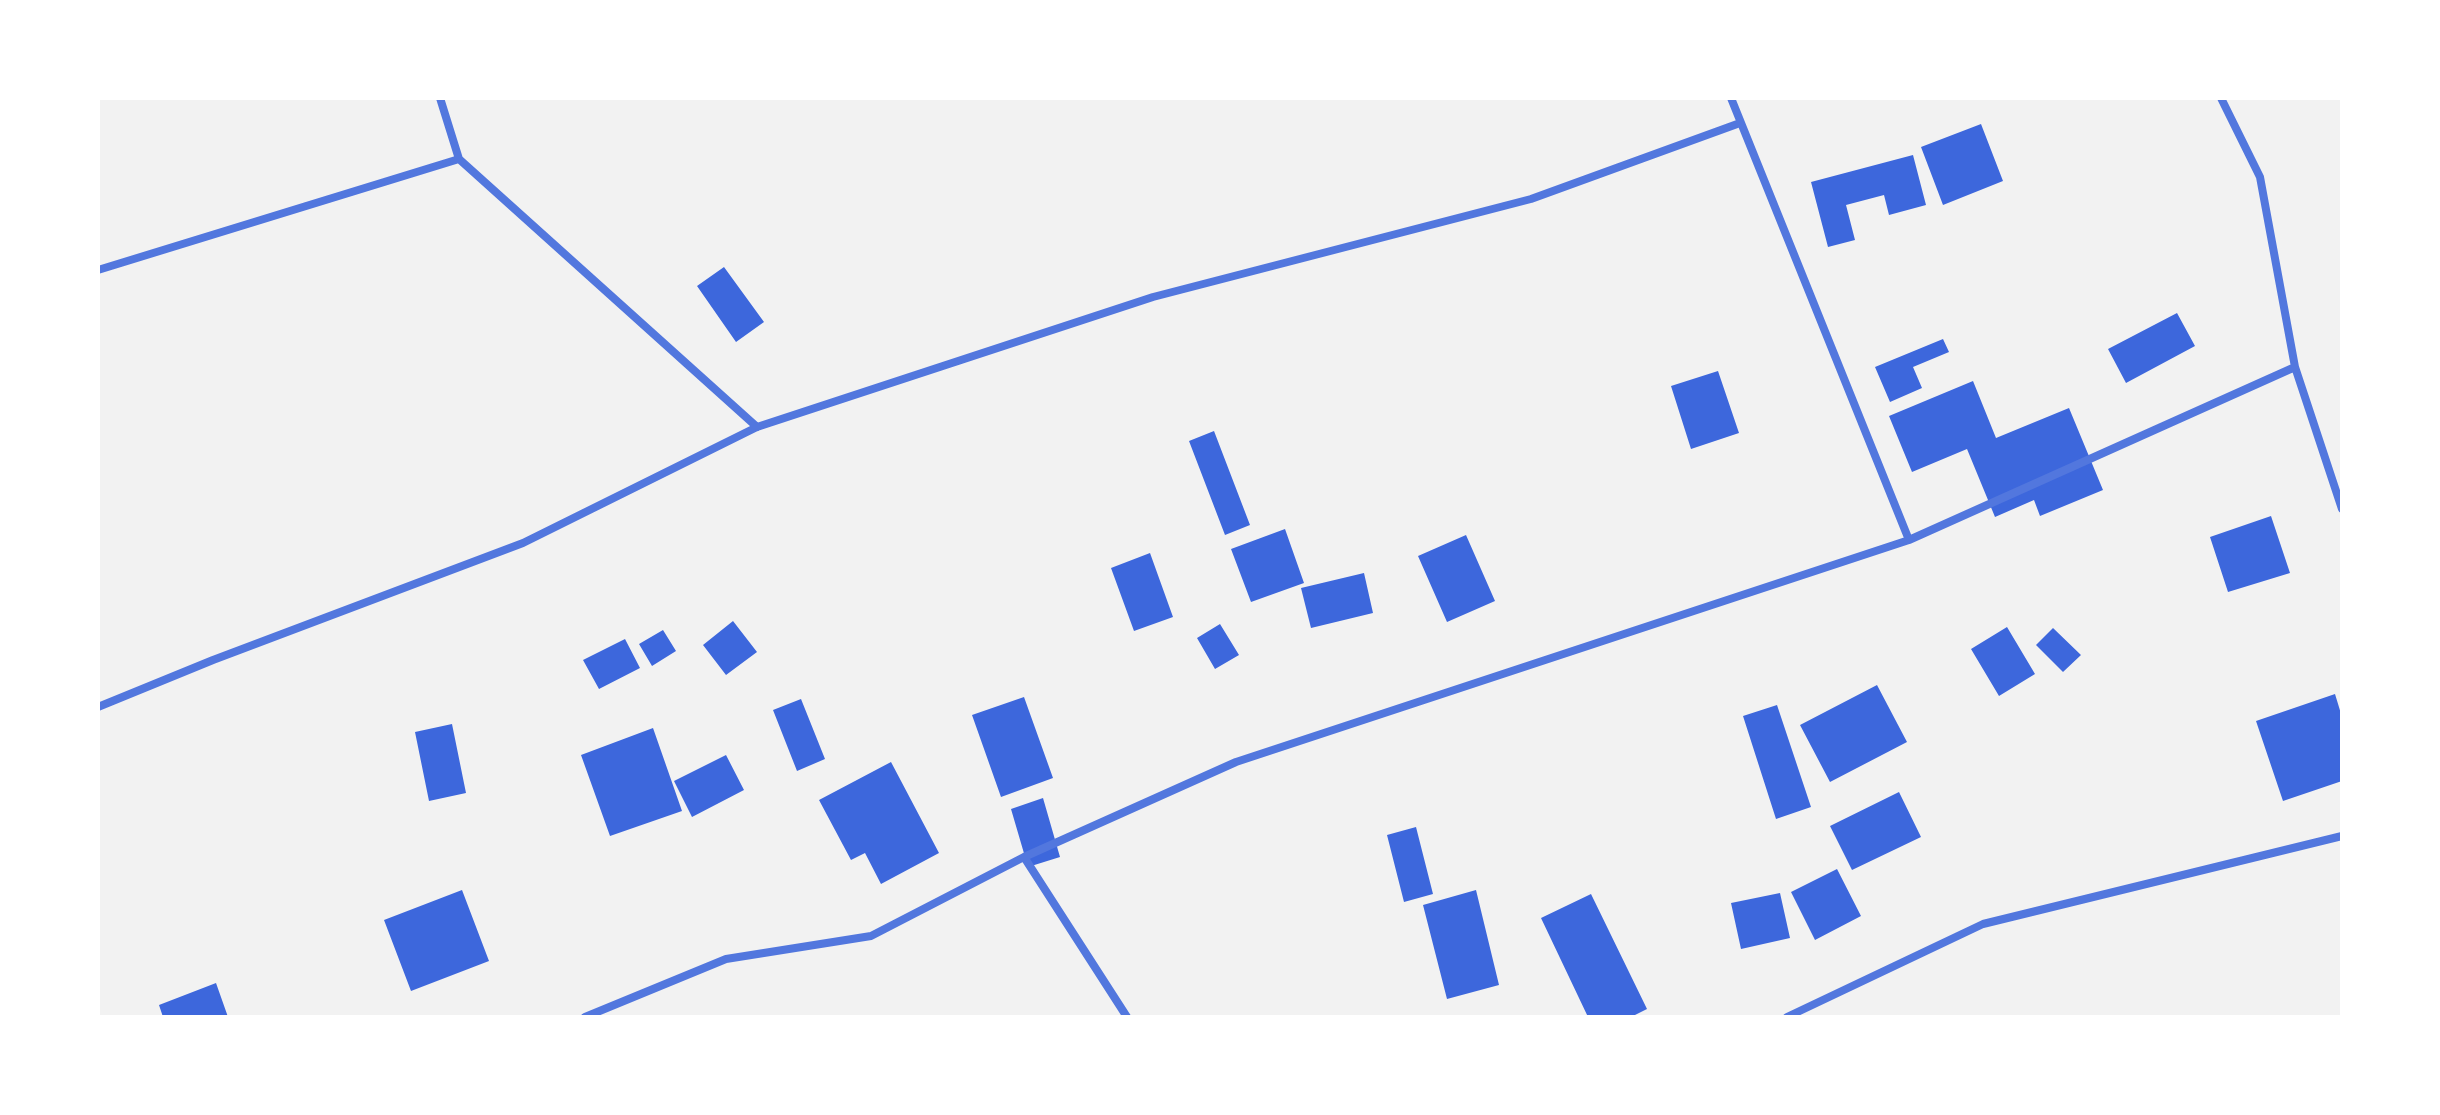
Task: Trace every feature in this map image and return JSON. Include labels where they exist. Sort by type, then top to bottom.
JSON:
[{"type":"street","points":[[440,98],[459,159],[757,427]]},
{"type":"street","points":[[1731,98],[1909,540]]},
{"type":"street","points":[[2221,98],[2260,177],[2295,367],[2342,509]]},
{"type":"street","points":[[98,707],[213,660],[523,543],[757,427],[1153,297],[1531,199],[1740,123]]},
{"type":"street","points":[[98,270],[459,159]]},
{"type":"street","points":[[585,1017],[726,959],[871,936],[1024,857],[1236,762],[1909,540],[2295,367]]},
{"type":"street","points":[[1787,1017],[1983,924],[2342,836]]},
{"type":"street","points":[[1024,857],[1127,1017]]},
{"type":"building","points":[[1981,124],[2003,181],[1943,205],[1921,147]]},
{"type":"building","points":[[1913,155],[1926,205],[1889,215],[1884,195],[1846,205],[1855,240],[1828,247],[1811,182]]},
{"type":"building","points":[[724,267],[764,322],[736,342],[697,286]]},
{"type":"building","points":[[2177,313],[2195,346],[2126,383],[2108,349]]},
{"type":"building","points":[[1943,339],[1949,352],[1913,367],[1922,388],[1890,402],[1875,367]]},
{"type":"building","points":[[1718,371],[1739,433],[1691,449],[1671,386]]},
{"type":"building","points":[[1973,381],[1996,438],[2069,408],[2103,490],[2040,516],[2034,500],[1995,517],[1967,449],[1912,472],[1889,416]]},
{"type":"building","points":[[1214,431],[1250,525],[1225,535],[1189,441]]},
{"type":"building","points":[[2271,516],[2290,573],[2228,592],[2210,537]]},
{"type":"building","points":[[1285,529],[1304,583],[1251,602],[1231,549]]},
{"type":"building","points":[[1466,535],[1495,601],[1447,622],[1418,556]]},
{"type":"building","points":[[1150,553],[1173,617],[1134,631],[1111,568]]},
{"type":"building","points":[[1364,573],[1373,613],[1311,628],[1301,588]]},
{"type":"building","points":[[733,621],[757,652],[726,675],[703,645]]},
{"type":"building","points":[[1220,624],[1239,655],[1215,669],[1197,638]]},
{"type":"building","points":[[2007,627],[2035,674],[1999,696],[1971,649]]},
{"type":"building","points":[[2053,628],[2081,655],[2063,672],[2036,645]]},
{"type":"building","points":[[663,630],[676,651],[652,666],[639,644]]},
{"type":"building","points":[[625,639],[640,668],[599,689],[583,660]]},
{"type":"building","points":[[1877,685],[1907,742],[1830,782],[1800,725]]},
{"type":"building","points":[[2335,694],[2342,717],[2342,781],[2283,801],[2256,721]]},
{"type":"building","points":[[1024,697],[1053,778],[1001,797],[972,715]]},
{"type":"building","points":[[801,699],[825,759],[797,771],[773,710]]},
{"type":"building","points":[[1777,705],[1811,807],[1776,819],[1743,716]]},
{"type":"building","points":[[452,724],[466,793],[429,801],[415,732]]},
{"type":"building","points":[[653,728],[682,811],[610,836],[581,755]]},
{"type":"building","points":[[726,755],[744,790],[692,817],[674,781]]},
{"type":"building","points":[[891,762],[939,853],[881,884],[865,853],[851,860],[819,800]]},
{"type":"building","points":[[1899,792],[1921,837],[1852,870],[1830,826]]},
{"type":"building","points":[[1043,798],[1060,857],[1028,867],[1011,809]]},
{"type":"building","points":[[1416,827],[1433,894],[1404,902],[1387,835]]},
{"type":"building","points":[[1837,869],[1861,916],[1815,940],[1791,892]]},
{"type":"building","points":[[462,890],[489,961],[411,991],[384,920]]},
{"type":"building","points":[[1476,890],[1499,985],[1447,999],[1423,905]]},
{"type":"building","points":[[1780,893],[1790,938],[1741,949],[1731,903]]},
{"type":"building","points":[[1591,894],[1647,1009],[1631,1017],[1588,1017],[1541,918]]},
{"type":"building","points":[[216,983],[228,1017],[163,1017],[159,1005]]}]
